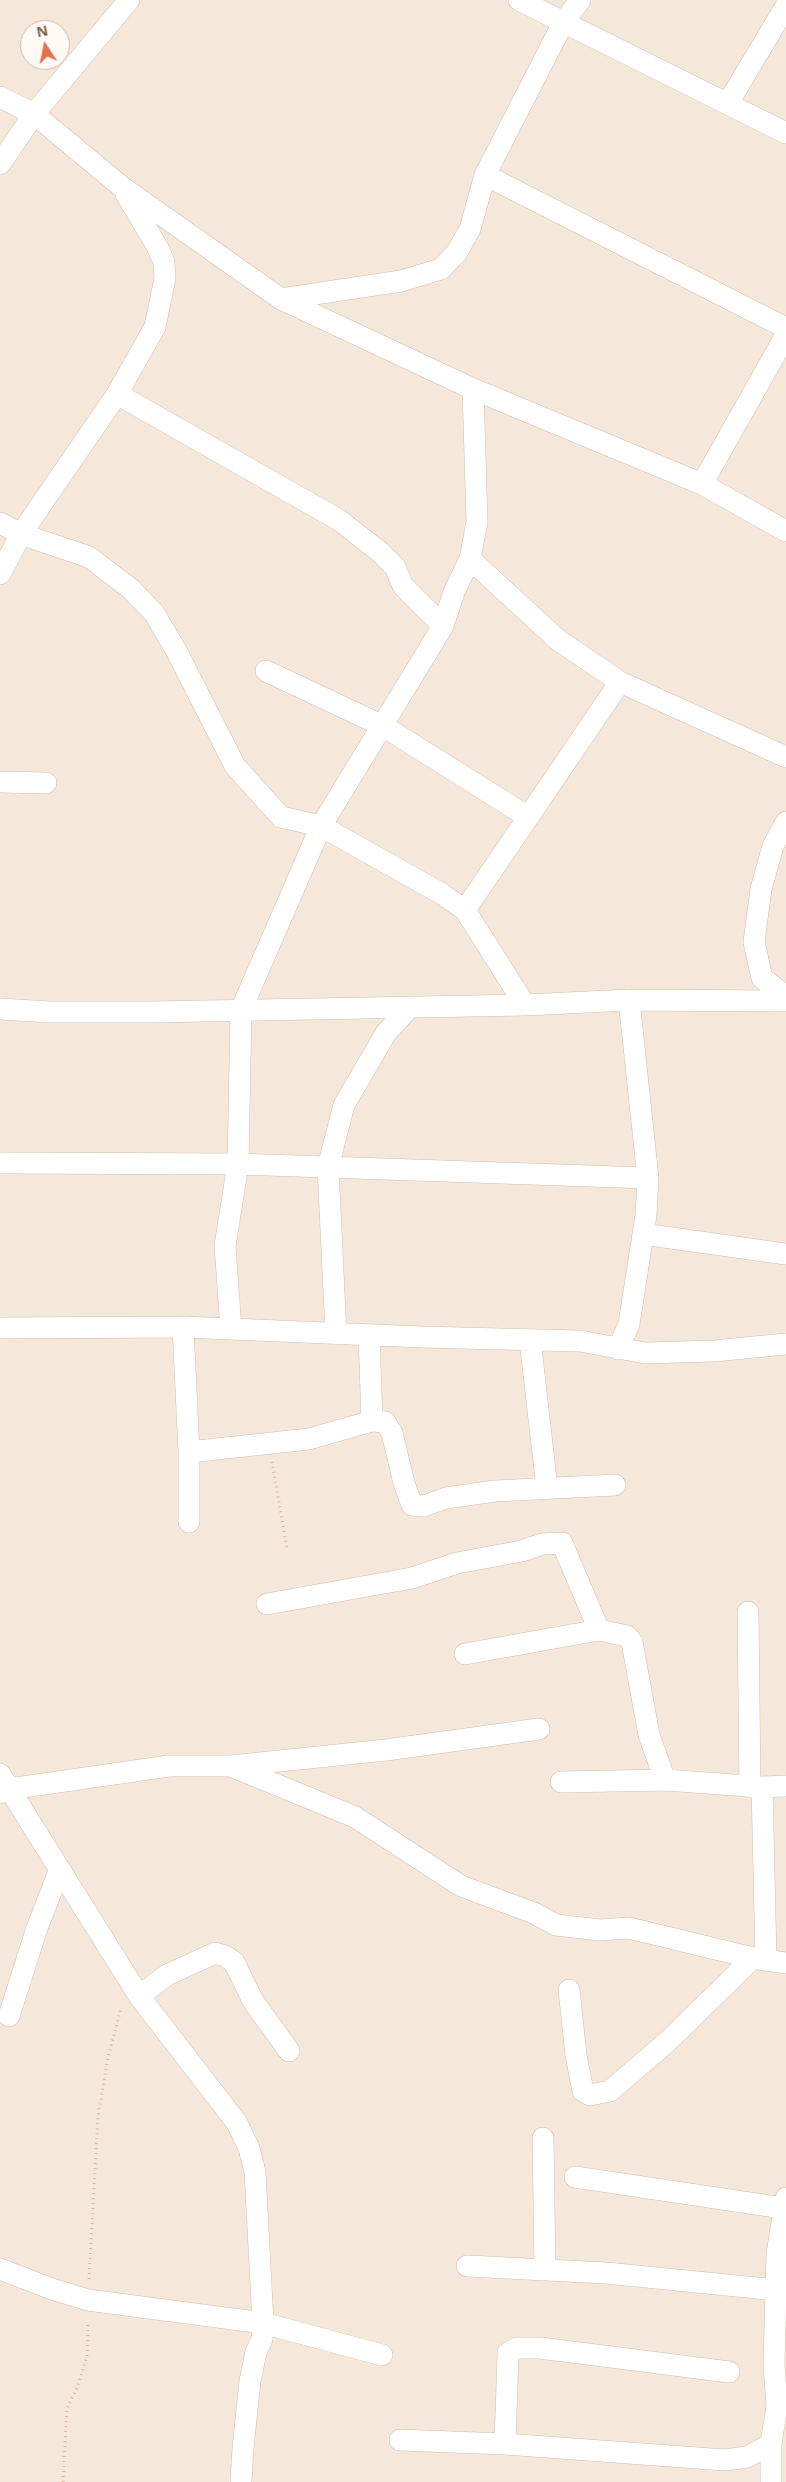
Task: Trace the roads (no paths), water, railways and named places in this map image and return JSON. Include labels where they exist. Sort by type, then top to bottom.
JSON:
[{"type":"street","points":[[0,164],[34,114],[129,0]]},
{"type":"street","points":[[519,0],[786,134]]},
{"type":"street","points":[[281,299],[400,281],[441,269],[457,252],[470,229],[485,175],[563,23],[580,0]]},
{"type":"street","points":[[728,104],[786,6]]},
{"type":"street","points":[[0,97],[34,114],[122,187],[281,299],[473,389],[702,484],[786,531]]},
{"type":"street","points":[[485,175],[786,328]]},
{"type":"street","points":[[0,574],[21,534],[117,394],[155,327],[166,278],[164,262],[158,248],[122,187]]},
{"type":"street","points":[[702,484],[786,335]]},
{"type":"street","points":[[230,1329],[225,1246],[238,1164],[241,1010],[321,826],[443,626],[454,592],[470,559],[477,522],[473,389]]},
{"type":"street","points":[[117,394],[339,520],[395,567],[402,586],[443,626]]},
{"type":"street","points":[[0,523],[21,534],[89,557],[131,589],[154,614],[177,652],[235,766],[281,817],[321,826],[442,894],[465,910],[526,1005]]},
{"type":"street","points":[[470,559],[558,640],[620,682],[786,757]]},
{"type":"street","points":[[266,671],[383,726],[528,818]]},
{"type":"street","points":[[465,910],[620,682]]},
{"type":"street","points":[[0,782],[46,784]]},
{"type":"street","points":[[786,822],[774,846],[761,889],[754,942],[762,978],[786,996]]},
{"type":"street","points":[[0,1009],[50,1012],[526,1005],[629,1000],[786,1001]]},
{"type":"street","points":[[618,1349],[629,1324],[648,1178],[629,1000]]},
{"type":"street","points":[[336,1334],[328,1167],[344,1105],[386,1033],[410,1007]]},
{"type":"street","points":[[0,1163],[238,1164],[648,1178]]},
{"type":"street","points":[[642,1234],[786,1254]]},
{"type":"street","points":[[182,1327],[189,1452],[189,1522]]},
{"type":"street","points":[[0,1328],[182,1327],[336,1334],[580,1341],[645,1353],[675,1353],[786,1344]]},
{"type":"street","points":[[368,1335],[372,1421]]},
{"type":"street","points":[[530,1340],[547,1488]]},
{"type":"street","points":[[189,1452],[309,1439],[372,1421],[385,1422],[392,1433],[404,1483],[412,1505],[424,1506],[446,1498],[485,1492],[615,1485]]},
{"type":"street","points":[[267,1604],[412,1578],[457,1562],[522,1551],[542,1544],[562,1543],[599,1630]]},
{"type":"street","points":[[748,1612],[756,1787],[768,1960]]},
{"type":"street","points":[[465,1654],[599,1630],[627,1636],[632,1642],[650,1735],[665,1780]]},
{"type":"street","points":[[241,2482],[242,2448],[250,2381],[256,2352],[262,2339],[263,2323],[255,2172],[249,2148],[238,2123],[139,1996],[60,1869],[3,1785],[169,1766],[231,1766],[386,1750],[539,1729]]},
{"type":"street","points":[[231,1766],[355,1817],[461,1886],[534,1913],[556,1925],[600,1930],[629,1928],[768,1960]]},
{"type":"street","points":[[561,1782],[665,1780],[756,1787],[786,1786]]},
{"type":"street","points":[[9,2016],[60,1869]]},
{"type":"street","points":[[139,1996],[167,1975],[215,1954],[225,1956],[234,1962],[252,2001],[289,2051]]},
{"type":"street","points":[[569,1990],[576,2055],[583,2091],[590,2095],[610,2091],[768,1960]]},
{"type":"street","points":[[543,2138],[545,2270]]},
{"type":"street","points":[[575,2177],[785,2203],[777,2254],[774,2365],[777,2406],[771,2444],[771,2482]]},
{"type":"street","points":[[467,2266],[606,2273],[777,2290]]},
{"type":"street","points":[[0,2269],[52,2289],[88,2300],[263,2323],[382,2355]]},
{"type":"street","points":[[505,2444],[508,2353],[517,2348],[540,2348],[729,2372]]},
{"type":"street","points":[[400,2440],[505,2444],[725,2460],[747,2457],[771,2444]]}]
